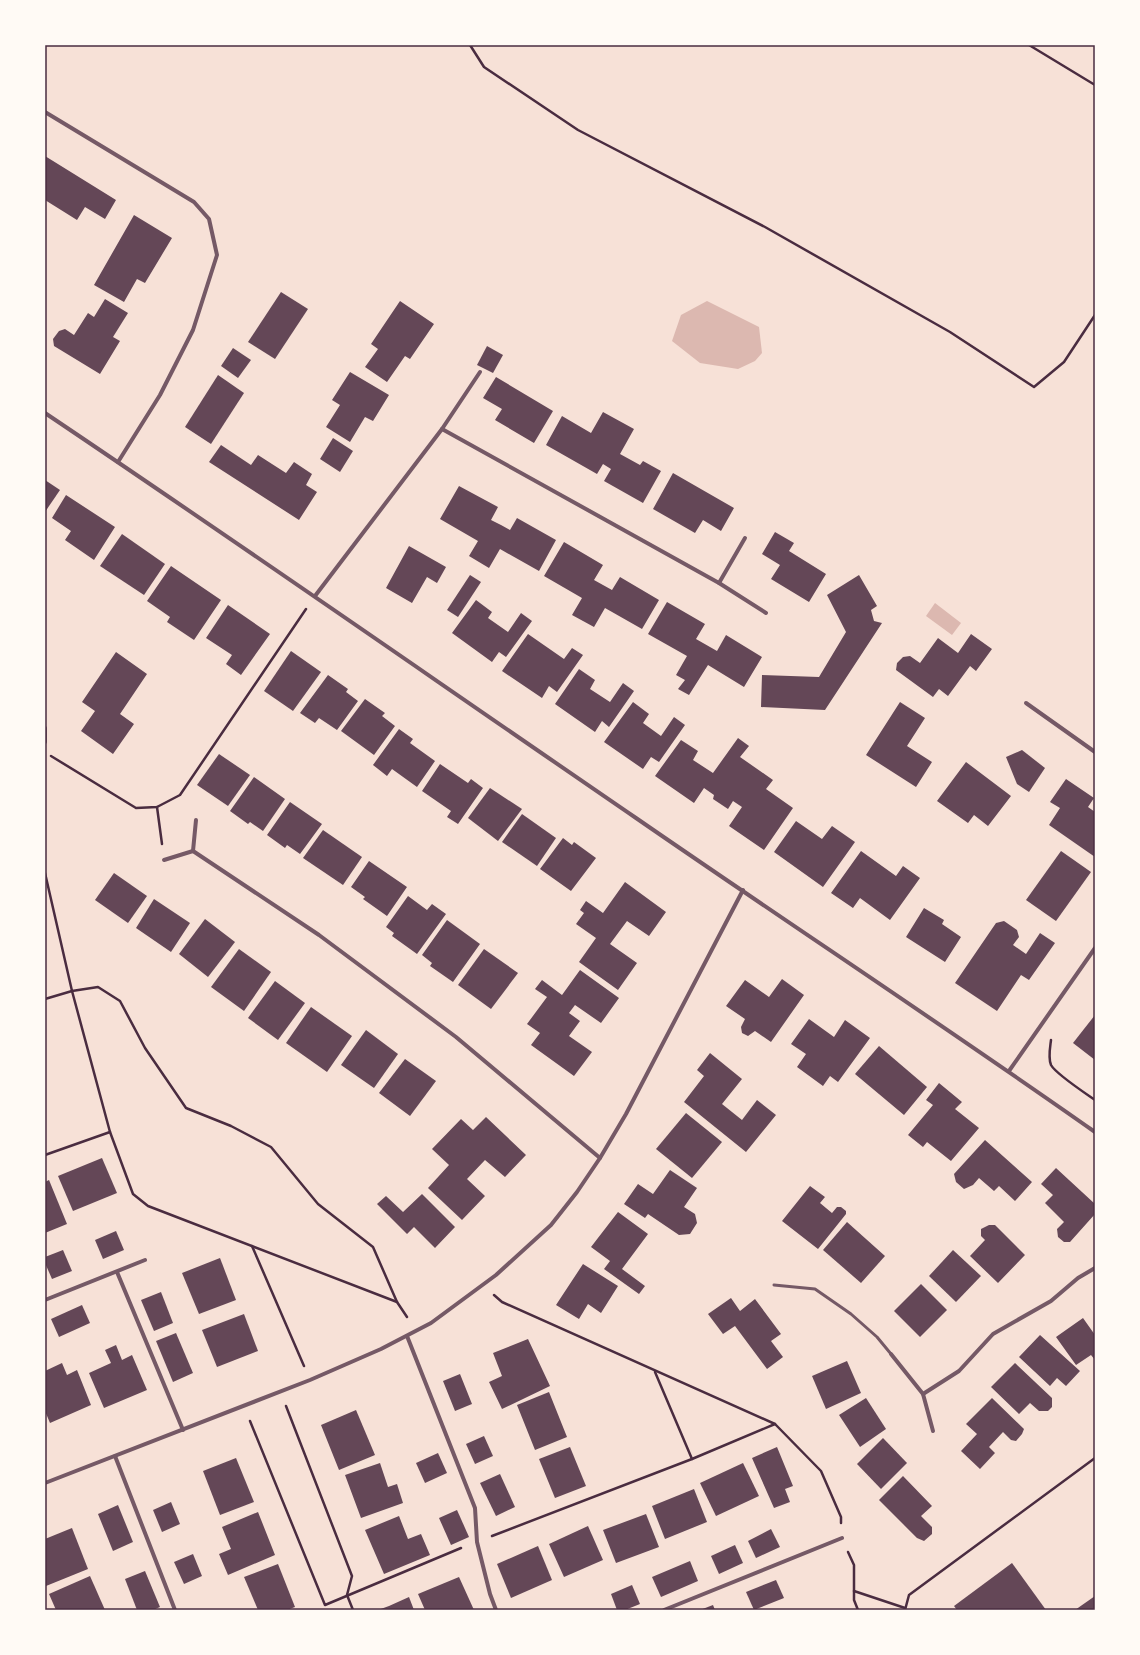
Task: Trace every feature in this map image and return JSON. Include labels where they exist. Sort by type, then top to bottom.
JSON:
[{"type":"street","points":[[45,112],[194,202],[209,219],[217,255],[193,330],[160,395],[118,462]]},
{"type":"street","points":[[315,596],[442,429],[480,372]]},
{"type":"street","points":[[45,413],[1009,1071],[1095,1132]]},
{"type":"street","points":[[442,429],[719,583],[766,613]]},
{"type":"street","points":[[719,583],[745,538]]},
{"type":"street","points":[[1026,703],[1095,752]]},
{"type":"street","points":[[45,728],[45,742]]},
{"type":"street","points":[[192,851],[196,820]]},
{"type":"street","points":[[192,851],[319,935],[450,1032],[600,1158]]},
{"type":"street","points":[[164,860],[192,851]]},
{"type":"street","points":[[45,1482],[310,1380],[381,1349],[417,1331],[443,1315],[483,1286],[530,1245],[551,1224],[577,1192],[600,1158],[626,1114],[743,890]]},
{"type":"street","points":[[1009,1071],[1095,948]]},
{"type":"street","points":[[45,1300],[145,1260]]},
{"type":"street","points":[[923,1394],[959,1371],[993,1334],[1051,1301],[1078,1278],[1095,1268]]},
{"type":"street","points":[[117,1272],[183,1430]]},
{"type":"street","points":[[407,1336],[475,1508],[477,1542],[490,1594],[496,1610]]},
{"type":"street","points":[[891,1354],[923,1394],[933,1431]]},
{"type":"street","points":[[115,1456],[176,1610]]},
{"type":"street","points":[[664,1610],[842,1538]]},
{"type":"lane","points":[[774,1285],[815,1289],[862,1323],[878,1337],[891,1354]]},
{"type":"path","points":[[470,45],[484,67],[578,130],[786,238],[950,332],[1034,387],[1064,362],[1095,315]]},
{"type":"path","points":[[1029,45],[1095,85]]},
{"type":"path","points":[[45,752],[136,808],[157,806],[180,795],[315,596]]},
{"type":"path","points":[[157,806],[164,860]]},
{"type":"path","points":[[45,873],[72,991],[110,1132],[133,1194],[148,1206],[397,1302]]},
{"type":"path","points":[[45,1000],[72,991],[98,987],[120,1002],[145,1048],[186,1108],[231,1126],[271,1146],[318,1204],[373,1247],[397,1302],[417,1331]]},
{"type":"path","points":[[1038,1030],[1051,1040],[1049,1052],[1051,1065],[1065,1079],[1095,1100]]},
{"type":"path","points":[[45,1155],[110,1132]]},
{"type":"path","points":[[252,1246],[310,1380]]},
{"type":"path","points":[[483,1286],[502,1302],[774,1424],[821,1471],[841,1517],[842,1538],[854,1565],[854,1600],[858,1610]]},
{"type":"path","points":[[655,1371],[692,1459]]},
{"type":"path","points":[[280,1391],[352,1576],[347,1595],[353,1610]]},
{"type":"path","points":[[854,1591],[905,1609],[908,1595],[1095,1458]]},
{"type":"shaded area","points":[[707,301],[759,327],[762,353],[755,361],[738,369],[700,363],[672,341],[681,315]]},
{"type":"shaded area","points":[[935,603],[961,623],[952,635],[926,616]]},
{"type":"building","points":[[45,156],[116,200],[105,219],[85,207],[77,220],[45,200]]},
{"type":"building","points":[[134,215],[172,238],[145,283],[137,279],[124,302],[94,285]]},
{"type":"building","points":[[281,292],[308,309],[275,359],[248,342]]},
{"type":"building","points":[[105,299],[128,313],[113,337],[120,341],[100,374],[54,346],[53,339],[59,331],[65,329],[74,335],[88,313],[94,317]]},
{"type":"building","points":[[400,301],[434,324],[410,359],[405,356],[387,382],[365,367],[378,349],[371,344]]},
{"type":"building","points":[[487,346],[503,355],[493,373],[477,365]]},
{"type":"building","points":[[233,348],[251,360],[238,378],[221,366]]},
{"type":"building","points":[[350,372],[389,395],[373,421],[365,417],[350,442],[326,427],[340,405],[332,400]]},
{"type":"building","points":[[218,375],[244,393],[211,444],[185,427]]},
{"type":"building","points":[[496,377],[553,411],[534,443],[495,420],[502,409],[483,398]]},
{"type":"building","points":[[603,412],[634,429],[620,454],[640,465],[643,461],[661,471],[643,503],[604,481],[611,469],[603,464],[597,474],[546,445],[562,416],[591,433]]},
{"type":"building","points":[[333,438],[353,451],[340,472],[320,459]]},
{"type":"building","points":[[221,445],[251,465],[258,455],[286,473],[294,462],[312,474],[306,485],[317,492],[299,520],[209,462]]},
{"type":"building","points":[[673,473],[734,508],[721,531],[703,520],[695,533],[653,509]]},
{"type":"building","points":[[45,480],[60,490],[45,512]]},
{"type":"building","points":[[459,486],[498,507],[491,520],[510,530],[517,518],[556,540],[539,571],[500,549],[489,568],[469,556],[478,541],[440,519]]},
{"type":"building","points":[[66,495],[115,527],[94,560],[65,540],[71,531],[52,518]]},
{"type":"building","points":[[775,532],[794,543],[789,551],[826,574],[809,602],[771,579],[780,565],[762,554]]},
{"type":"building","points":[[122,534],[165,564],[144,595],[100,566]]},
{"type":"building","points":[[564,542],[603,565],[594,580],[612,590],[620,577],[659,600],[642,629],[605,608],[594,627],[572,615],[582,598],[544,576]]},
{"type":"building","points":[[409,546],[446,567],[437,583],[427,577],[412,603],[386,588]]},
{"type":"building","points":[[171,566],[221,600],[194,640],[167,622],[170,617],[147,601]]},
{"type":"building","points":[[470,575],[481,582],[458,617],[447,610]]},
{"type":"building","points":[[859,575],[877,606],[871,610],[874,621],[882,623],[825,710],[761,707],[762,675],[819,677],[846,632],[827,595]]},
{"type":"building","points":[[476,600],[492,612],[488,618],[508,632],[521,613],[532,621],[506,657],[499,652],[492,662],[452,633]]},
{"type":"building","points":[[667,602],[705,624],[696,639],[717,651],[726,635],[762,657],[744,687],[708,665],[689,695],[678,689],[685,680],[676,675],[687,656],[648,634]]},
{"type":"building","points":[[228,605],[270,634],[241,675],[226,664],[232,655],[206,638]]},
{"type":"building","points":[[528,634],[564,659],[572,648],[583,655],[557,692],[549,686],[542,698],[502,671]]},
{"type":"building","points":[[971,634],[992,649],[976,671],[970,666],[948,696],[939,689],[933,697],[896,670],[897,663],[903,657],[910,656],[920,663],[938,638],[958,653]]},
{"type":"building","points":[[291,651],[321,672],[293,711],[264,691]]},
{"type":"building","points":[[116,652],[147,674],[120,714],[134,724],[113,754],[81,731],[95,711],[82,702]]},
{"type":"building","points":[[579,669],[595,680],[590,689],[610,702],[623,683],[634,691],[609,727],[602,721],[595,732],[555,704]]},
{"type":"building","points":[[328,675],[348,689],[346,692],[358,701],[337,730],[319,718],[315,723],[300,713]]},
{"type":"building","points":[[365,699],[385,713],[382,716],[395,726],[374,755],[341,731]]},
{"type":"building","points":[[633,702],[649,714],[643,723],[661,736],[674,717],[685,725],[659,762],[651,757],[643,769],[604,742]]},
{"type":"building","points":[[900,702],[925,718],[907,746],[932,762],[916,787],[866,755]]},
{"type":"building","points":[[399,729],[413,739],[410,743],[435,761],[417,787],[392,769],[387,776],[373,765]]},
{"type":"building","points":[[738,738],[749,746],[740,757],[773,780],[766,789],[793,808],[764,850],[729,826],[742,807],[733,801],[728,809],[713,799],[714,795],[704,788],[694,803],[655,776],[681,740],[698,751],[693,760],[713,773]]},
{"type":"building","points":[[1022,750],[1045,768],[1029,792],[1017,784],[1006,757]]},
{"type":"building","points":[[219,754],[250,775],[228,806],[197,785]]},
{"type":"building","points":[[966,762],[1011,796],[988,826],[974,815],[968,823],[937,801]]},
{"type":"building","points":[[440,764],[468,783],[471,779],[483,788],[458,824],[447,817],[451,811],[422,791]]},
{"type":"building","points":[[254,777],[285,799],[263,831],[250,822],[248,824],[230,811]]},
{"type":"building","points":[[1066,779],[1094,798],[1088,807],[1095,812],[1095,857],[1049,825],[1060,808],[1050,802]]},
{"type":"building","points":[[490,788],[522,809],[498,841],[468,818]]},
{"type":"building","points":[[290,802],[322,824],[300,854],[287,845],[285,848],[267,835]]},
{"type":"building","points":[[522,814],[556,838],[537,866],[502,842]]},
{"type":"building","points":[[796,821],[822,839],[832,826],[855,842],[823,887],[774,852]]},
{"type":"building","points":[[323,830],[362,857],[343,885],[303,858]]},
{"type":"building","points":[[563,838],[572,845],[574,842],[596,858],[571,891],[540,869]]},
{"type":"building","points":[[861,851],[896,876],[903,866],[920,878],[890,920],[860,898],[853,908],[831,893]]},
{"type":"building","points":[[1061,851],[1091,872],[1056,921],[1026,900]]},
{"type":"building","points":[[369,861],[407,887],[387,916],[363,899],[365,897],[351,887]]},
{"type":"building","points":[[114,873],[147,896],[128,923],[95,900]]},
{"type":"building","points":[[625,882],[666,912],[649,936],[627,921],[610,944],[637,963],[618,990],[579,962],[596,938],[576,924],[584,913],[580,910],[586,901],[603,913]]},
{"type":"building","points":[[408,896],[427,910],[432,904],[446,914],[417,954],[392,936],[394,933],[386,927]]},
{"type":"building","points":[[154,899],[190,923],[171,952],[136,928]]},
{"type":"building","points":[[924,908],[944,920],[942,924],[961,937],[945,962],[906,937]]},
{"type":"building","points":[[205,919],[235,942],[208,977],[179,954]]},
{"type":"building","points":[[447,920],[480,944],[453,982],[430,966],[432,963],[422,955]]},
{"type":"building","points":[[1004,921],[1017,930],[1019,937],[1013,945],[1026,954],[1040,933],[1055,943],[1029,980],[1021,975],[997,1011],[955,983],[996,923]]},
{"type":"building","points":[[239,949],[271,972],[244,1011],[211,987]]},
{"type":"building","points":[[484,949],[518,973],[491,1009],[458,985]]},
{"type":"building","points":[[580,970],[619,998],[601,1023],[575,1005],[569,1013],[580,1021],[569,1036],[592,1052],[574,1076],[531,1045],[540,1033],[527,1024],[547,997],[535,989],[542,980],[562,995]]},
{"type":"building","points":[[782,979],[804,995],[771,1042],[755,1031],[748,1036],[742,1033],[741,1027],[745,1019],[726,1006],[745,980],[769,997]]},
{"type":"building","points":[[275,981],[305,1003],[278,1040],[248,1018]]},
{"type":"building","points":[[311,1007],[352,1036],[327,1072],[286,1043]]},
{"type":"building","points":[[1095,1015],[1095,1060],[1073,1043]]},
{"type":"building","points":[[809,1019],[834,1037],[845,1020],[870,1038],[838,1082],[830,1076],[823,1086],[797,1067],[806,1054],[791,1044]]},
{"type":"building","points":[[366,1030],[398,1054],[374,1088],[341,1065]]},
{"type":"building","points":[[879,1046],[927,1087],[904,1115],[855,1074]]},
{"type":"building","points":[[710,1053],[742,1079],[722,1104],[742,1120],[757,1100],[776,1115],[746,1152],[684,1102],[704,1076],[697,1070]]},
{"type":"building","points":[[405,1059],[436,1081],[410,1116],[379,1093]]},
{"type":"building","points":[[939,1083],[962,1102],[955,1109],[979,1128],[951,1161],[927,1142],[923,1147],[908,1135],[933,1105],[926,1100]]},
{"type":"building","points":[[686,1113],[722,1142],[692,1178],[656,1149]]},
{"type":"building","points":[[486,1117],[526,1155],[505,1177],[485,1160],[467,1179],[485,1196],[462,1220],[428,1188],[449,1165],[432,1149],[461,1119],[473,1130]]},
{"type":"building","points":[[985,1140],[1032,1182],[1015,1201],[999,1186],[994,1191],[979,1178],[973,1185],[964,1189],[956,1182],[954,1174]]},
{"type":"building","points":[[102,1158],[117,1193],[73,1211],[58,1176]]},
{"type":"building","points":[[1056,1168],[1095,1204],[1095,1214],[1070,1242],[1064,1242],[1058,1237],[1057,1229],[1064,1222],[1045,1203],[1053,1195],[1041,1184]]},
{"type":"building","points":[[670,1170],[697,1188],[684,1207],[695,1214],[697,1223],[690,1234],[679,1235],[648,1214],[645,1218],[624,1204],[638,1184],[653,1194]]},
{"type":"building","points":[[49,1180],[67,1224],[45,1233],[45,1182]]},
{"type":"building","points":[[810,1186],[825,1197],[820,1203],[832,1213],[837,1207],[841,1207],[846,1211],[846,1214],[818,1249],[782,1221]]},
{"type":"building","points":[[422,1194],[455,1227],[435,1248],[414,1227],[407,1234],[377,1204],[386,1196],[403,1212]]},
{"type":"building","points":[[618,1212],[648,1234],[622,1269],[645,1286],[639,1294],[604,1269],[610,1261],[591,1247]]},
{"type":"building","points":[[847,1222],[885,1256],[861,1283],[823,1250]]},
{"type":"building","points":[[989,1225],[995,1225],[1025,1255],[998,1283],[970,1256],[985,1240],[981,1236],[981,1229]]},
{"type":"building","points":[[116,1231],[124,1250],[103,1259],[95,1240]]},
{"type":"building","points":[[63,1250],[72,1271],[52,1279],[45,1263],[45,1257]]},
{"type":"building","points":[[953,1250],[981,1276],[956,1302],[929,1276]]},
{"type":"building","points":[[220,1258],[236,1300],[199,1314],[182,1273]]},
{"type":"building","points":[[583,1264],[618,1286],[601,1313],[588,1304],[579,1319],[556,1305]]},
{"type":"building","points":[[921,1284],[947,1310],[920,1337],[894,1311]]},
{"type":"building","points":[[161,1292],[173,1323],[154,1331],[141,1300]]},
{"type":"building","points":[[731,1298],[740,1311],[755,1299],[781,1334],[771,1341],[783,1357],[767,1369],[735,1326],[723,1334],[708,1314]]},
{"type":"building","points":[[82,1305],[90,1323],[59,1337],[51,1319]]},
{"type":"building","points":[[244,1314],[258,1351],[217,1367],[202,1330]]},
{"type":"building","points":[[1083,1318],[1095,1335],[1095,1360],[1091,1355],[1076,1365],[1056,1337]]},
{"type":"building","points":[[176,1333],[193,1373],[173,1382],[156,1341]]},
{"type":"building","points":[[1040,1335],[1080,1371],[1066,1386],[1057,1378],[1050,1386],[1019,1357]]},
{"type":"building","points":[[528,1339],[550,1386],[502,1409],[489,1382],[502,1376],[493,1353]]},
{"type":"building","points":[[116,1345],[122,1360],[132,1355],[147,1390],[104,1408],[89,1373],[111,1363],[105,1350]]},
{"type":"building","points":[[847,1361],[861,1393],[826,1409],[812,1376]]},
{"type":"building","points":[[62,1363],[67,1375],[77,1370],[91,1405],[50,1423],[45,1411],[45,1371]]},
{"type":"building","points":[[1015,1363],[1052,1398],[1052,1407],[1048,1411],[1039,1411],[1030,1403],[1019,1414],[991,1387]]},
{"type":"building","points":[[460,1374],[472,1404],[455,1411],[443,1381]]},
{"type":"building","points":[[549,1392],[567,1437],[535,1450],[517,1405]]},
{"type":"building","points":[[866,1398],[886,1429],[860,1447],[839,1415]]},
{"type":"building","points":[[992,1398],[1024,1429],[1016,1441],[1011,1440],[1003,1432],[989,1447],[995,1453],[980,1469],[961,1451],[977,1434],[966,1424]]},
{"type":"building","points":[[356,1410],[375,1455],[339,1470],[321,1425]]},
{"type":"building","points":[[484,1436],[493,1456],[475,1464],[466,1444]]},
{"type":"building","points":[[883,1438],[907,1463],[881,1489],[857,1464]]},
{"type":"building","points":[[570,1447],[586,1486],[555,1498],[539,1459]]},
{"type":"building","points":[[777,1447],[793,1486],[785,1489],[790,1502],[774,1508],[752,1458]]},
{"type":"building","points":[[438,1453],[447,1473],[425,1483],[416,1463]]},
{"type":"building","points":[[236,1458],[254,1502],[220,1515],[203,1471]]},
{"type":"building","points":[[380,1463],[388,1487],[397,1484],[403,1503],[361,1518],[345,1475]]},
{"type":"building","points":[[743,1463],[759,1496],[716,1516],[700,1483]]},
{"type":"building","points":[[500,1474],[515,1507],[496,1516],[480,1483]]},
{"type":"building","points":[[903,1476],[932,1506],[921,1516],[932,1527],[932,1534],[924,1541],[917,1538],[879,1500]]},
{"type":"building","points":[[694,1489],[707,1522],[665,1539],[652,1506]]},
{"type":"building","points":[[171,1502],[180,1524],[162,1532],[153,1510]]},
{"type":"building","points":[[118,1505],[133,1542],[113,1551],[98,1514]]},
{"type":"building","points":[[457,1510],[469,1537],[451,1545],[439,1518]]},
{"type":"building","points":[[258,1512],[275,1555],[228,1575],[219,1554],[231,1549],[222,1527]]},
{"type":"building","points":[[646,1514],[659,1547],[616,1563],[603,1530]]},
{"type":"building","points":[[399,1516],[408,1539],[421,1534],[430,1555],[384,1574],[365,1530]]},
{"type":"building","points":[[588,1526],[603,1560],[564,1577],[549,1544]]},
{"type":"building","points":[[72,1528],[88,1569],[46,1586],[45,1539]]},
{"type":"building","points":[[771,1529],[780,1547],[756,1558],[748,1541]]},
{"type":"building","points":[[735,1545],[743,1563],[719,1574],[711,1556]]},
{"type":"building","points":[[538,1546],[552,1580],[511,1598],[497,1564]]},
{"type":"building","points":[[193,1554],[202,1576],[184,1584],[174,1562]]},
{"type":"building","points":[[690,1561],[698,1581],[661,1597],[652,1577]]},
{"type":"building","points":[[1012,1563],[1046,1610],[957,1610],[954,1606]]},
{"type":"building","points":[[278,1564],[295,1607],[287,1610],[258,1610],[244,1577]]},
{"type":"building","points":[[145,1571],[160,1607],[153,1610],[137,1610],[125,1579]]},
{"type":"building","points":[[90,1576],[105,1610],[56,1610],[49,1594]]},
{"type":"building","points":[[459,1577],[474,1610],[425,1610],[418,1594]]},
{"type":"building","points":[[776,1580],[784,1598],[754,1610],[746,1592]]},
{"type":"building","points":[[632,1585],[640,1604],[625,1610],[617,1610],[611,1594]]},
{"type":"building","points":[[1095,1596],[1095,1610],[1075,1610]]},
{"type":"building","points":[[409,1597],[414,1610],[378,1610],[389,1606]]},
{"type":"building","points":[[713,1605],[715,1610],[700,1610]]}]
